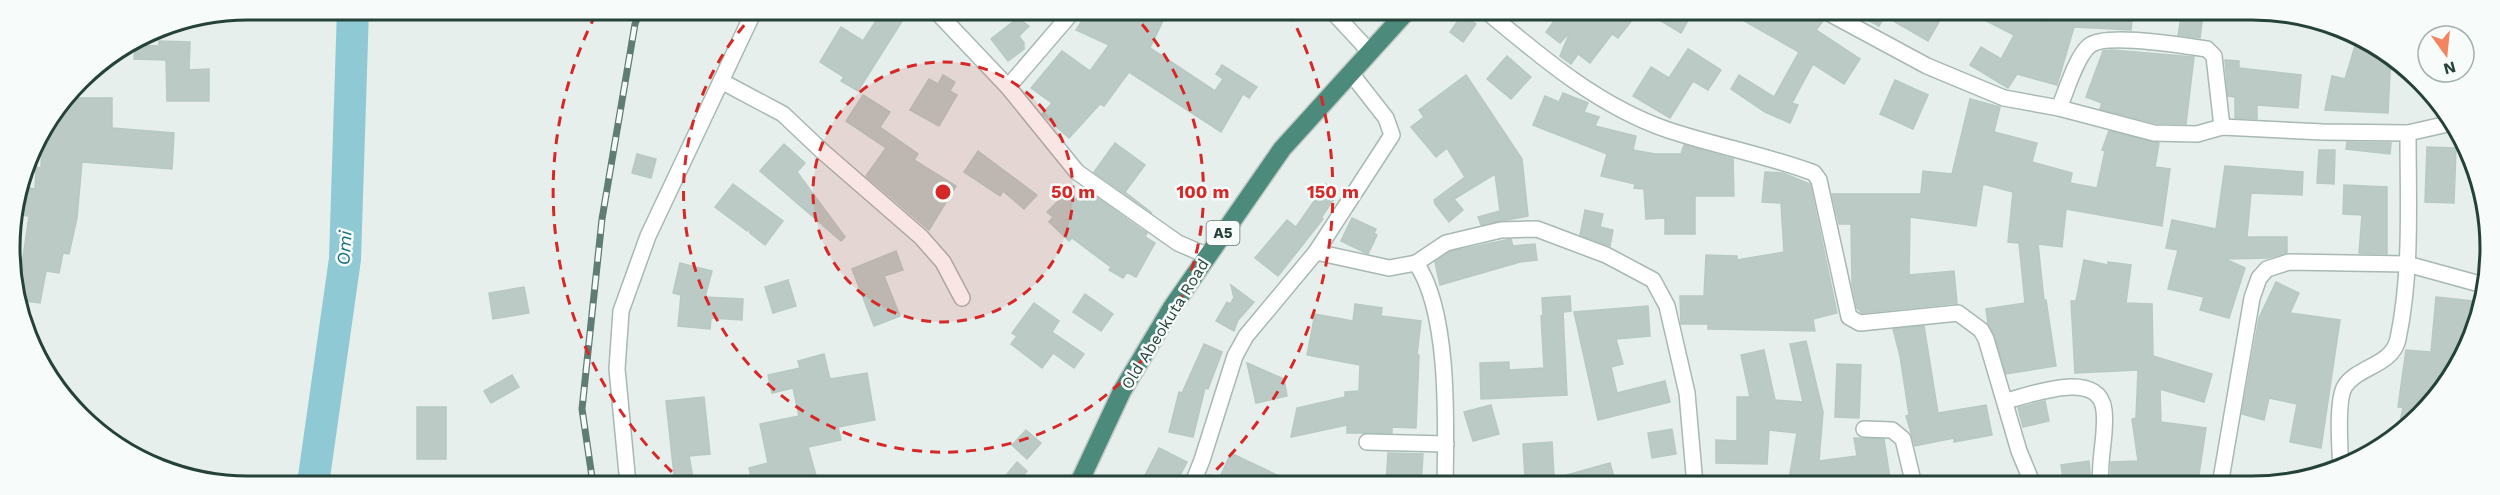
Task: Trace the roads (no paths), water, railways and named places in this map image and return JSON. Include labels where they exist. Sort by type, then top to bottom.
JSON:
[{"type":"highway","name":"Old Abeokuta Road","points":[[1082,476],[1122,391],[1171,309],[1282,149],[1398,20]]},
{"type":"street","points":[[627,476],[617,369],[621,311],[648,236],[750,20]]},
{"type":"street","points":[[944,20],[1008,87],[1077,172],[1178,243],[1208,256]]},
{"type":"street","points":[[1008,87],[1065,20]]},
{"type":"street","points":[[1340,20],[1369,51]]},
{"type":"street","points":[[1497,20],[1565,77],[1625,110],[1667,129],[1814,173],[1819,180],[1849,317],[1860,323],[1958,313],[1981,330],[2006,401],[2019,451],[2029,476]]},
{"type":"street","points":[[1844,20],[1938,71],[2004,98],[2059,108],[2154,133],[2197,134],[2222,127],[2408,133],[2444,125]]},
{"type":"street","points":[[2059,108],[2084,51],[2091,44],[2102,41],[2155,42],[2208,49],[2214,56],[2222,127]]},
{"type":"street","points":[[1196,476],[1235,356],[1246,336],[1316,252],[1392,135],[1386,118],[1350,72]]},
{"type":"street","points":[[721,81],[783,114],[921,237],[943,262],[962,298]]},
{"type":"street","points":[[2341,458],[2343,389],[2355,375],[2390,355],[2397,342],[2407,264],[2408,133]]},
{"type":"street","points":[[1316,252],[1389,268],[1416,263],[1446,243],[1501,230],[1537,229],[1606,255],[1653,280],[1667,306],[1687,393],[1694,476]]},
{"type":"street","points":[[2222,476],[2252,298],[2259,278],[2267,269],[2289,262],[2407,264],[2478,283]]},
{"type":"street","points":[[1416,263],[1427,280],[1434,301],[1446,405],[1445,476]]},
{"type":"street","points":[[2006,401],[2073,386],[2088,388],[2097,395],[2104,409],[2100,476]]},
{"type":"street","points":[[1864,429],[1892,430],[1903,439],[1912,476]]},
{"type":"street","points":[[1367,442],[1446,444]]},
{"type":"waterway","name":"Omi","points":[[314,476],[345,259],[353,20]]},
{"type":"railway","points":[[592,476],[582,409],[602,219],[637,20]]}]
